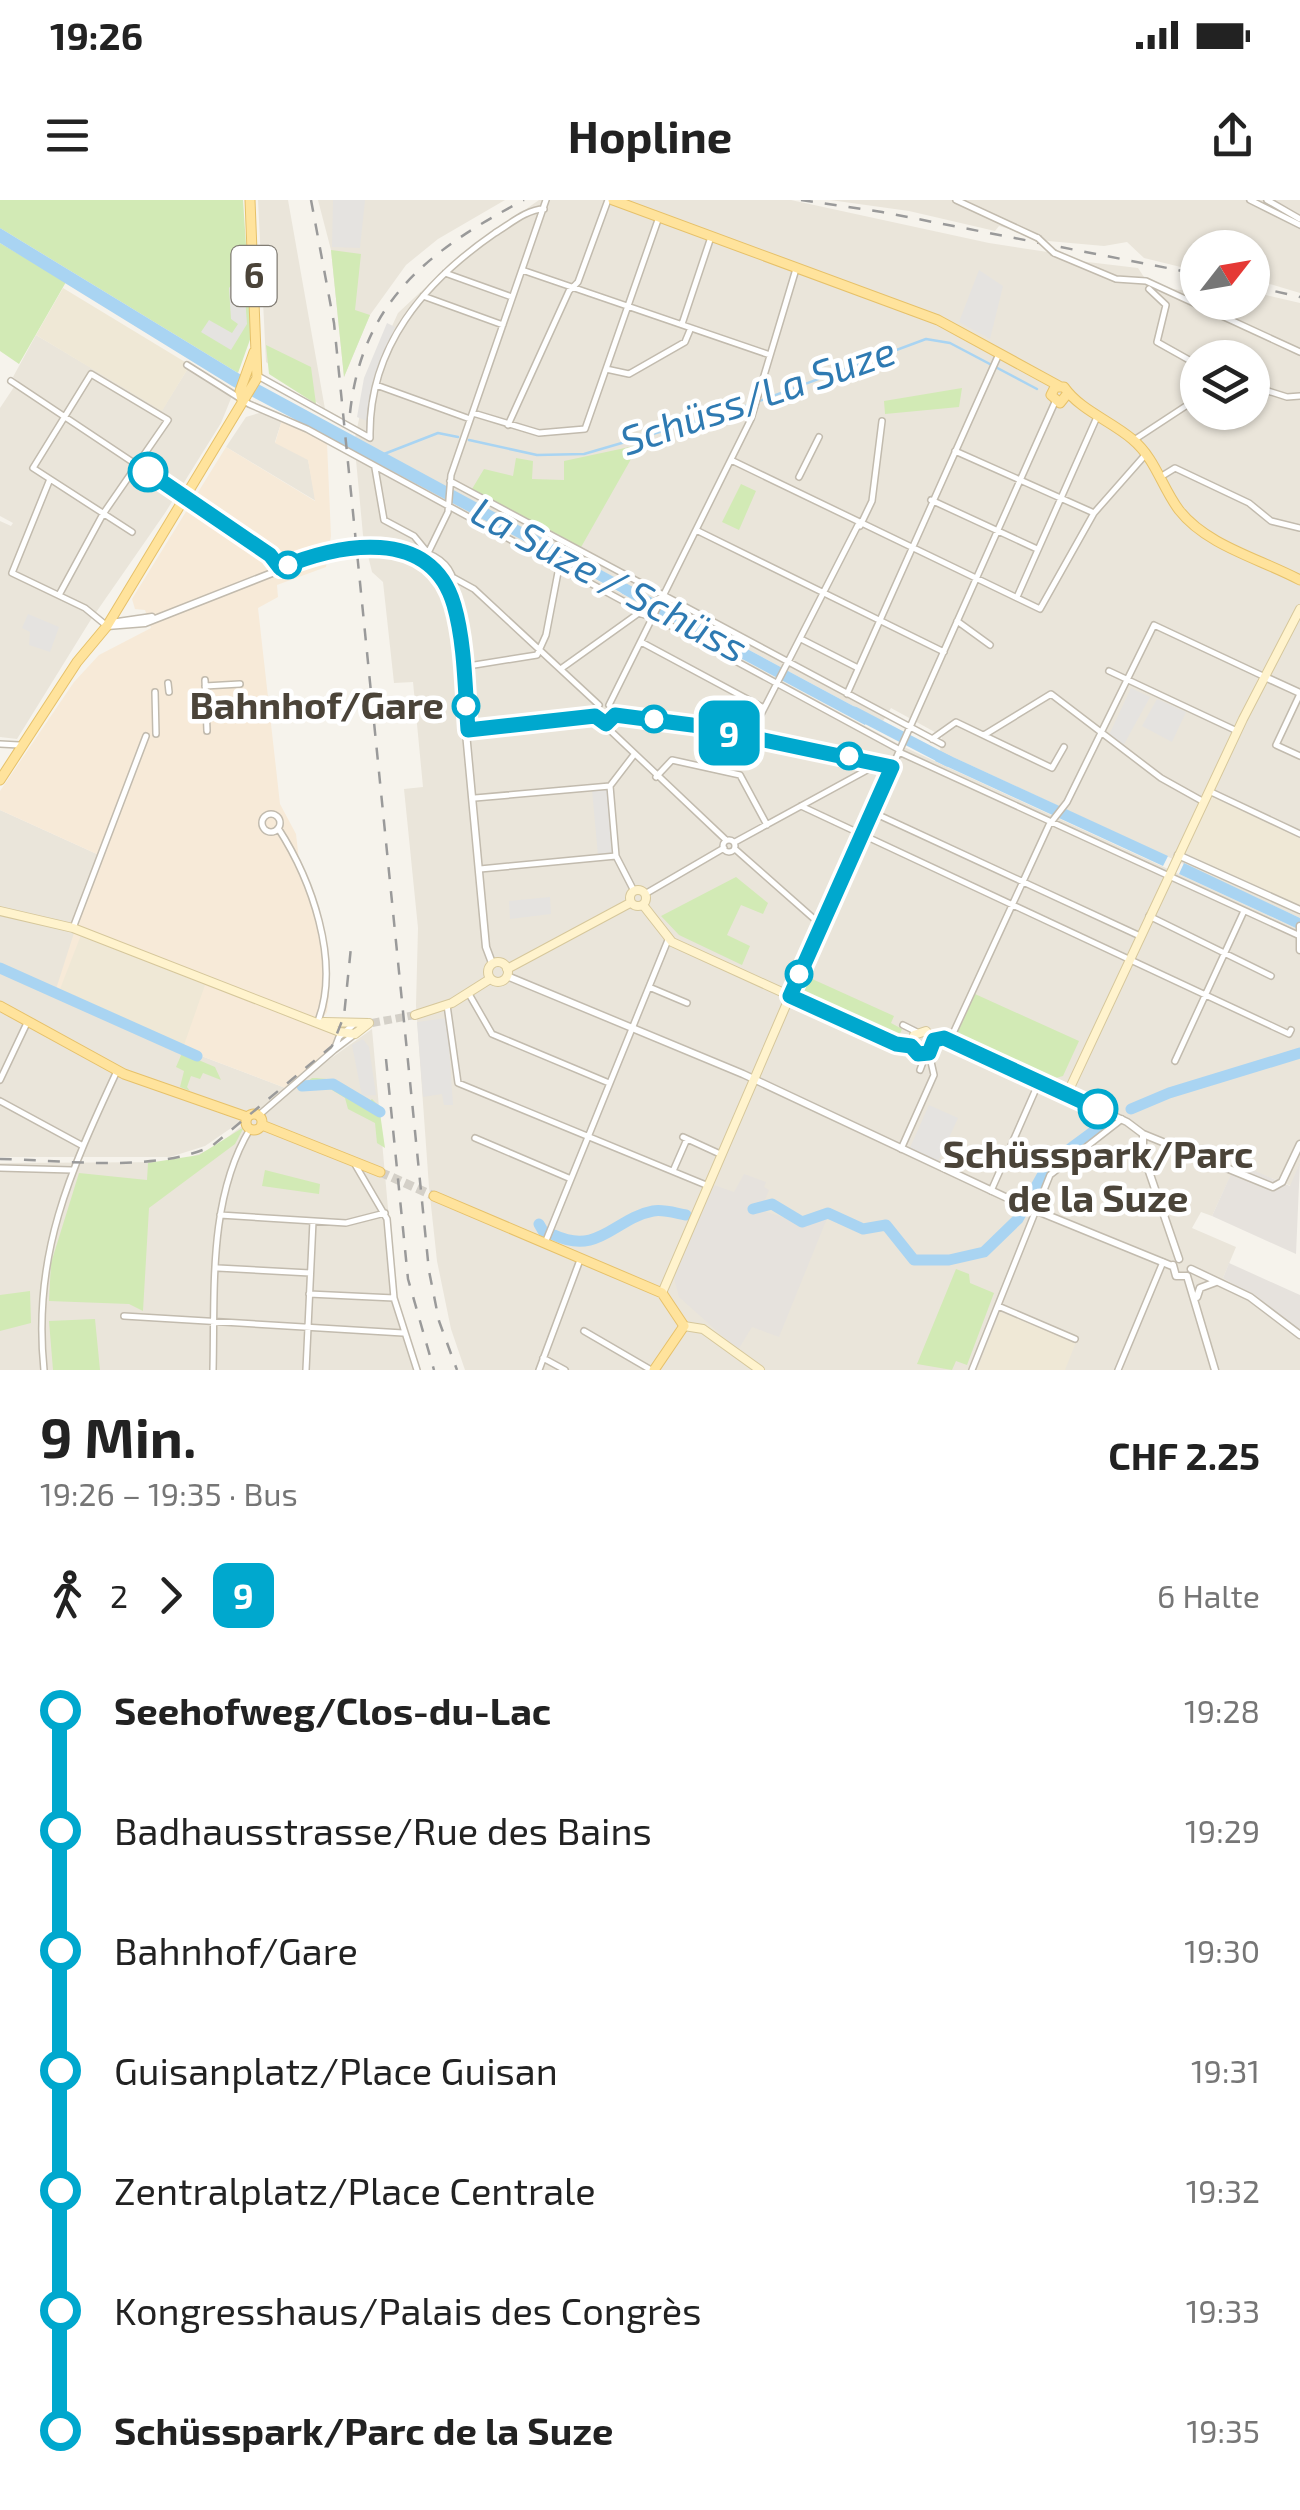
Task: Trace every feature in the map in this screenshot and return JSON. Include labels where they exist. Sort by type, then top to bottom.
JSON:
[{"type":"main road","name":"6","points":[[22,745],[106,626],[258,377],[250,200]]},
{"type":"main road","points":[[610,200],[950,325],[995,361],[1041,374],[1060,395],[1134,440],[1162,476],[1180,511],[1205,532],[1300,580]]},
{"type":"main road","name":"6","points":[[244,396],[245,370],[254,352]]},
{"type":"main road","points":[[911,1046],[917,1032],[926,1031],[934,1040],[950,1041],[1067,1094],[1237,730],[1296,628],[1300,609]]},
{"type":"main road","points":[[0,780],[22,745]]},
{"type":"main road","points":[[415,1015],[448,1005],[490,980],[500,982],[507,972],[630,902],[634,891],[645,894],[643,906]]},
{"type":"main road","points":[[630,902],[643,906],[668,940],[790,996],[896,1044],[911,1046],[915,1052],[928,1054],[934,1040]]},
{"type":"main road","points":[[0,911],[72,928],[344,1032],[370,1023]]},
{"type":"main road","points":[[490,980],[488,971],[492,964],[501,962],[507,972]]},
{"type":"main road","points":[[662,1293],[790,996]]},
{"type":"main road","points":[[0,1006],[117,1071],[260,1120],[380,1172]]},
{"type":"main road","points":[[318,1021],[354,1029]]},
{"type":"main road","points":[[247,1117],[250,1129],[260,1120]]},
{"type":"main road","points":[[434,1196],[662,1293],[684,1326],[703,1329],[760,1370]]},
{"type":"main road","points":[[652,1370],[684,1326]]},
{"type":"street","points":[[508,426],[574,288],[610,200]]},
{"type":"street","points":[[956,200],[1038,238],[1054,254],[1116,280],[1146,281],[1300,352]]},
{"type":"street","points":[[1250,200],[1300,222]]},
{"type":"street","points":[[1266,200],[1300,222]]},
{"type":"street","points":[[428,566],[428,553],[455,485],[466,430],[546,203]]},
{"type":"street","points":[[258,377],[370,438],[376,385],[393,335],[445,273],[500,230],[546,203]]},
{"type":"street","points":[[376,385],[508,426],[555,434],[585,429],[659,217]]},
{"type":"street","points":[[681,325],[712,237]]},
{"type":"street","points":[[609,704],[754,409],[796,267]]},
{"type":"street","points":[[522,270],[770,355]]},
{"type":"street","points":[[445,273],[512,297]]},
{"type":"street","points":[[1150,289],[1166,305],[1157,342],[1180,355]]},
{"type":"street","points":[[423,296],[503,325]]},
{"type":"street","points":[[606,369],[629,374],[685,342],[690,328]]},
{"type":"street","points":[[847,694],[995,361]]},
{"type":"street","points":[[186,365],[448,504],[638,613],[654,616],[778,681],[922,763],[1055,821],[1244,912],[1299,932],[1300,950]]},
{"type":"street","points":[[59,595],[103,514],[168,420],[91,374],[33,468],[50,480],[103,514],[132,532]]},
{"type":"street","points":[[12,381],[270,555],[280,568]]},
{"type":"street","points":[[1270,392],[1300,396]]},
{"type":"street","points":[[790,996],[1060,395]]},
{"type":"street","points":[[1134,440],[1180,410]]},
{"type":"street","points":[[1017,597],[1098,416]]},
{"type":"street","points":[[750,737],[872,500],[882,421]]},
{"type":"street","points":[[795,484],[819,437]]},
{"type":"street","points":[[955,451],[1094,513]]},
{"type":"street","points":[[730,460],[795,484],[859,525],[1040,608],[1094,513],[1147,453]]},
{"type":"street","points":[[376,468],[384,520],[414,536],[428,553]]},
{"type":"street","points":[[1162,476],[1175,468],[1249,503],[1266,518],[1300,528]]},
{"type":"street","points":[[50,480],[12,573],[59,595],[106,626],[143,624],[328,551]]},
{"type":"street","points":[[455,485],[787,666],[847,694],[908,731],[934,736],[942,744]]},
{"type":"street","points":[[931,500],[1038,549]]},
{"type":"street","points":[[696,530],[944,652]]},
{"type":"street","points":[[364,546],[428,553],[443,559],[454,578],[486,946],[492,964]]},
{"type":"street","points":[[408,551],[443,580],[454,604]]},
{"type":"street","points":[[462,666],[535,656],[541,649],[559,566]]},
{"type":"street","points":[[443,580],[454,578],[474,589],[599,706]]},
{"type":"street","points":[[122,596],[127,610],[138,617]]},
{"type":"street","points":[[562,668],[654,598],[663,599]]},
{"type":"street","points":[[106,626],[138,617],[153,618]]},
{"type":"street","points":[[957,621],[990,645]]},
{"type":"street","points":[[950,1041],[1024,882],[1103,733],[1154,625],[1211,648],[1300,694],[1276,744],[1300,756]]},
{"type":"street","points":[[801,639],[858,668]]},
{"type":"street","points":[[641,642],[764,708]]},
{"type":"street","points":[[1110,671],[1237,730]]},
{"type":"street","points":[[207,731],[205,683],[240,684]]},
{"type":"street","points":[[168,684],[169,692]]},
{"type":"street","points":[[154,692],[156,734]]},
{"type":"street","points":[[984,735],[1051,694],[1161,778],[1204,802]]},
{"type":"street","points":[[599,706],[609,704]]},
{"type":"street","points":[[609,704],[615,715]]},
{"type":"street","points":[[595,716],[599,706]]},
{"type":"street","points":[[606,724],[615,715]]},
{"type":"street","points":[[615,715],[750,737],[892,767]]},
{"type":"street","points":[[468,730],[595,716],[725,844],[735,846],[821,925]]},
{"type":"street","points":[[934,736],[956,722],[1052,768],[1064,747]]},
{"type":"street","points":[[72,928],[146,736]]},
{"type":"street","points":[[0,744],[22,745]]},
{"type":"street","points":[[634,756],[610,786],[616,856],[634,891]]},
{"type":"street","points":[[656,777],[672,760],[740,775],[767,826]]},
{"type":"street","points":[[645,894],[725,844],[735,846],[880,763]]},
{"type":"street","points":[[475,798],[610,786]]},
{"type":"street","points":[[1208,792],[1300,834]]},
{"type":"street","points":[[801,806],[1289,1034],[1291,1030]]},
{"type":"street","points":[[872,812],[1140,936]]},
{"type":"street","points":[[278,828],[315,909],[326,984],[318,1021]]},
{"type":"street","points":[[480,869],[616,856]]},
{"type":"street","points":[[1178,856],[1300,910]]},
{"type":"street","points":[[1175,1061],[1244,912]]},
{"type":"street","points":[[1149,916],[1271,976]]},
{"type":"street","points":[[544,1244],[668,940]]},
{"type":"street","points":[[507,972],[753,1079],[991,1192],[1163,1262],[1186,1260],[1215,1370]]},
{"type":"street","points":[[648,986],[687,1003]]},
{"type":"street","points":[[469,994],[492,1034],[609,1083]]},
{"type":"street","points":[[448,1005],[458,1082],[706,1185]]},
{"type":"street","points":[[0,1080],[28,1020]]},
{"type":"street","points":[[903,1024],[917,1032]]},
{"type":"street","points":[[260,1120],[354,1029]]},
{"type":"street","points":[[334,1050],[344,1032]]},
{"type":"street","points":[[900,1149],[934,1074],[928,1054]]},
{"type":"street","points":[[920,1070],[928,1054]]},
{"type":"street","points":[[44,1370],[44,1260],[72,1170],[117,1071]]},
{"type":"street","points":[[991,1192],[1040,1082]]},
{"type":"street","points":[[1067,1094],[1143,1134],[1273,1188],[1282,1182],[1300,1144]]},
{"type":"street","points":[[0,1101],[84,1146]]},
{"type":"street","points":[[972,1370],[1032,1209],[1054,1170],[1122,1120]]},
{"type":"street","points":[[213,1370],[220,1215],[233,1162],[250,1129]]},
{"type":"street","points":[[1143,1134],[1143,1154],[1176,1263],[1176,1276],[1189,1272],[1218,1282],[1266,1308],[1300,1335]]},
{"type":"street","points":[[475,1138],[571,1178]]},
{"type":"street","points":[[673,1171],[685,1138],[720,1154]]},
{"type":"street","points":[[354,1162],[385,1213],[394,1298],[417,1370]]},
{"type":"street","points":[[0,1168],[72,1170]]},
{"type":"street","points":[[220,1215],[355,1222],[385,1213]]},
{"type":"street","points":[[306,1370],[313,1221]]},
{"type":"street","points":[[539,1370],[580,1260]]},
{"type":"street","points":[[1118,1370],[1163,1262]]},
{"type":"street","points":[[218,1268],[310,1273]]},
{"type":"street","points":[[1197,1299],[1200,1288],[1218,1282]]},
{"type":"street","points":[[310,1294],[394,1298]]},
{"type":"street","points":[[998,1306],[1075,1339]]},
{"type":"street","points":[[124,1316],[404,1333]]},
{"type":"street","points":[[584,1331],[652,1370]]},
{"type":"street","points":[[543,1358],[565,1370]]},
{"type":"shaded area","points":[[258,200],[288,200],[325,409],[266,362]]},
{"type":"shaded area","points":[[318,200],[505,200],[438,239],[406,265],[370,315],[344,377],[331,250]]},
{"type":"shaded area","points":[[333,200],[365,200],[360,248],[332,247]]},
{"type":"shaded area","points":[[539,200],[791,200],[989,243],[1061,254],[1079,261],[1138,268],[1144,277],[1180,290],[1180,320],[1270,320],[1270,296],[1300,303],[1300,918],[940,751],[942,736],[891,708],[883,721],[870,715],[355,438],[367,381],[398,313],[459,256]]},
{"type":"shaded area","points":[[830,200],[1300,200],[1300,293],[1270,284],[1270,230],[1180,230],[1180,267],[1144,258],[1127,242],[1104,246],[1048,241],[999,226],[995,231],[909,211]]},
{"type":"shaded area","points":[[979,270],[1003,286],[990,339],[959,322]]},
{"type":"shaded area","points":[[233,283],[244,283],[247,324],[231,350],[201,332],[209,320],[232,333],[238,324],[231,319],[229,288]]},
{"type":"shaded area","points":[[63,288],[190,365],[162,411],[36,335]]},
{"type":"shaded area","points":[[387,323],[395,327],[373,383],[367,421],[357,417],[364,378]]},
{"type":"shaded area","points":[[36,335],[162,410],[190,365],[234,391],[221,423],[165,513],[90,621],[17,739],[0,737],[0,521],[11,526],[13,523],[0,516],[0,408],[18,381],[13,377]]},
{"type":"shaded area","points":[[266,411],[282,420],[275,442],[308,459],[316,501],[226,447],[246,417]]},
{"type":"shaded area","points":[[282,420],[327,443],[331,536],[326,567],[277,585],[278,597],[258,608],[280,804],[296,834],[299,860],[318,907],[325,948],[329,995],[327,1012],[320,1021],[340,1032],[334,1050],[288,1089],[204,1057],[56,989],[99,855],[0,810],[0,791],[74,682],[99,655],[151,628],[145,610],[135,609],[132,599],[226,447],[315,501],[308,460],[275,443]]},
{"type":"shaded area","points":[[355,449],[902,746],[1300,930],[1300,1162],[1291,1186],[1236,1164],[1212,1216],[1201,1212],[1192,1228],[1236,1247],[1223,1278],[1269,1307],[1300,1334],[1300,1370],[465,1370],[451,1329],[437,1261],[429,1187],[416,1005],[418,928],[404,789],[423,787],[413,682],[394,683],[383,582],[372,572],[363,535]]},
{"type":"shaded area","points":[[28,614],[59,627],[50,652],[29,645],[30,632],[22,628]]},
{"type":"shaded area","points":[[1131,688],[1150,697],[1122,748],[1108,737]]},
{"type":"shaded area","points":[[1157,699],[1186,712],[1172,742],[1142,726]]},
{"type":"shaded area","points":[[608,787],[613,853],[598,855],[592,789]]},
{"type":"shaded area","points":[[1209,791],[1300,834],[1300,910],[1178,855]]},
{"type":"shaded area","points":[[0,810],[99,855],[57,990],[204,1057],[288,1089],[372,1029],[396,1298],[420,1370],[0,1370],[0,1163],[177,1162],[214,1148],[243,1125],[240,1122],[205,1146],[170,1157],[0,1157]]},
{"type":"shaded area","points":[[550,897],[551,914],[510,919],[509,901]]},
{"type":"shaded area","points":[[81,935],[205,985],[184,1045],[60,989]]},
{"type":"shaded area","points":[[447,1018],[453,1105],[444,1105],[442,1094],[423,1097],[417,1022]]},
{"type":"shaded area","points":[[363,1039],[369,1047],[376,1095],[362,1096],[352,1045]]},
{"type":"shaded area","points":[[929,1105],[958,1118],[937,1164],[909,1150]]},
{"type":"shaded area","points":[[1300,1162],[1296,1254],[1212,1216],[1236,1163],[1290,1186]]},
{"type":"shaded area","points":[[744,1174],[766,1182],[764,1187],[769,1190],[761,1210],[805,1225],[828,1216],[779,1337],[752,1327],[738,1350],[679,1297],[674,1278],[714,1185],[734,1192]]},
{"type":"shaded area","points":[[1229,1263],[1300,1295],[1300,1334],[1269,1307],[1223,1278]]},
{"type":"shaded area","points":[[1000,1312],[1076,1342],[1065,1370],[977,1370]]},
{"type":"green space","points":[[0,200],[243,200],[252,334],[238,373],[0,228]]},
{"type":"green space","points":[[0,243],[66,282],[19,364],[0,351]]},
{"type":"green space","points":[[331,250],[361,254],[355,310],[370,315],[344,377]]},
{"type":"green space","points":[[266,345],[311,367],[316,404],[269,374]]},
{"type":"green space","points":[[962,388],[959,407],[885,414],[884,401]]},
{"type":"green space","points":[[639,445],[580,549],[472,489],[484,469],[513,476],[516,458],[533,461],[532,479],[564,480],[564,461]]},
{"type":"green space","points":[[741,484],[756,491],[739,530],[722,522]]},
{"type":"green space","points":[[736,877],[768,903],[763,914],[741,905],[727,935],[750,946],[742,965],[679,935],[661,916]]},
{"type":"green space","points":[[810,978],[894,1016],[891,1023],[902,1029],[899,1036],[803,992]]},
{"type":"green space","points":[[975,994],[1079,1041],[1063,1076],[1056,1078],[957,1033]]},
{"type":"green space","points":[[182,1053],[215,1067],[221,1080],[203,1073],[200,1079],[191,1076],[187,1087],[190,1091],[180,1087],[184,1071],[176,1067]]},
{"type":"green space","points":[[312,1078],[336,1081],[368,1102],[372,1099],[379,1106],[385,1148],[377,1143],[375,1123],[348,1109],[345,1098],[327,1087],[297,1089]]},
{"type":"green space","points":[[244,1127],[235,1144],[149,1208],[143,1311],[129,1304],[49,1301],[51,1263],[79,1173],[147,1180],[148,1163],[199,1155]]},
{"type":"green space","points":[[265,1170],[320,1184],[319,1194],[262,1186]]},
{"type":"green space","points":[[956,1269],[969,1274],[970,1283],[994,1293],[967,1365],[956,1361],[952,1370],[917,1364]]},
{"type":"green space","points":[[30,1291],[31,1323],[0,1331],[0,1295]]},
{"type":"green space","points":[[95,1319],[100,1370],[53,1370],[49,1321]]},
{"type":"water","points":[[0,228],[238,373],[638,590],[633,599],[232,386],[0,243]]},
{"type":"water","points":[[667,606],[870,715],[865,725],[662,616]]},
{"type":"water","points":[[940,751],[1168,856],[1163,866],[935,761]]},
{"type":"water","points":[[1184,863],[1300,918],[1300,930],[1179,874]]},
{"type":"waterway","name":"Schüss/La Suze","points":[[469,440],[537,455],[584,454],[735,410],[926,339],[950,343],[1037,389]]},
{"type":"waterway","name":"La Suze / Schüss","points":[[384,454],[438,433],[458,437]]},
{"type":"waterway","name":"La Suze / Schüss","points":[[625,589],[674,616]]},
{"type":"waterway","name":"La Suze / Schüss","points":[[854,712],[948,761]]},
{"type":"waterway","name":"La Suze / Schüss","points":[[0,968],[197,1056]]},
{"type":"waterway","name":"La Suze / Schüss","points":[[1131,1109],[1169,1093],[1300,1053]]},
{"type":"waterway","name":"La Suze / Schüss","points":[[302,1086],[333,1084],[380,1112]]},
{"type":"waterway","name":"La Suze / Schüss","points":[[753,1209],[772,1204],[802,1222],[828,1213],[863,1229],[886,1225],[914,1260],[949,1260],[984,1252],[1018,1219],[1048,1165],[1105,1123]]},
{"type":"waterway","name":"La Suze / Schüss","points":[[554,1235],[583,1241],[653,1211],[686,1215]]},
{"type":"waterway","name":"La Suze / Schüss","points":[[539,1224],[543,1231]]},
{"type":"tunnel","points":[[328,551],[364,546]]},
{"type":"tunnel","points":[[372,1023],[415,1015]]},
{"type":"tunnel","points":[[380,1172],[434,1196]]},
{"type":"railway","points":[[311,200],[334,323],[429,1271],[439,1321],[457,1370]]},
{"type":"railway","points":[[350,413],[357,373],[369,339],[407,282],[459,238],[524,200]]},
{"type":"railway","points":[[801,200],[882,212],[1180,270]]},
{"type":"railway","points":[[1270,290],[1300,297]]},
{"type":"railway","points":[[0,1159],[136,1162],[164,1160],[212,1146],[332,1046],[344,1016],[351,947]]},
{"type":"railway","points":[[386,1059],[408,1279],[434,1370]]},
{"type":"bus line","name":"9","points":[[148,472],[270,555],[280,568],[323,552],[364,546],[408,551],[428,566],[443,580],[454,604],[468,730],[595,716],[606,724],[615,715],[692,725],[892,767],[790,996],[896,1044],[911,1046],[918,1054],[929,1053],[934,1040],[944,1038],[1098,1109]]},
{"type":"place","name":"Bahnhof/Gare","points":[[466,706]]},
{"type":"place","name":"Schüsspark/Parc de la Suze","points":[[1098,1109]]}]
